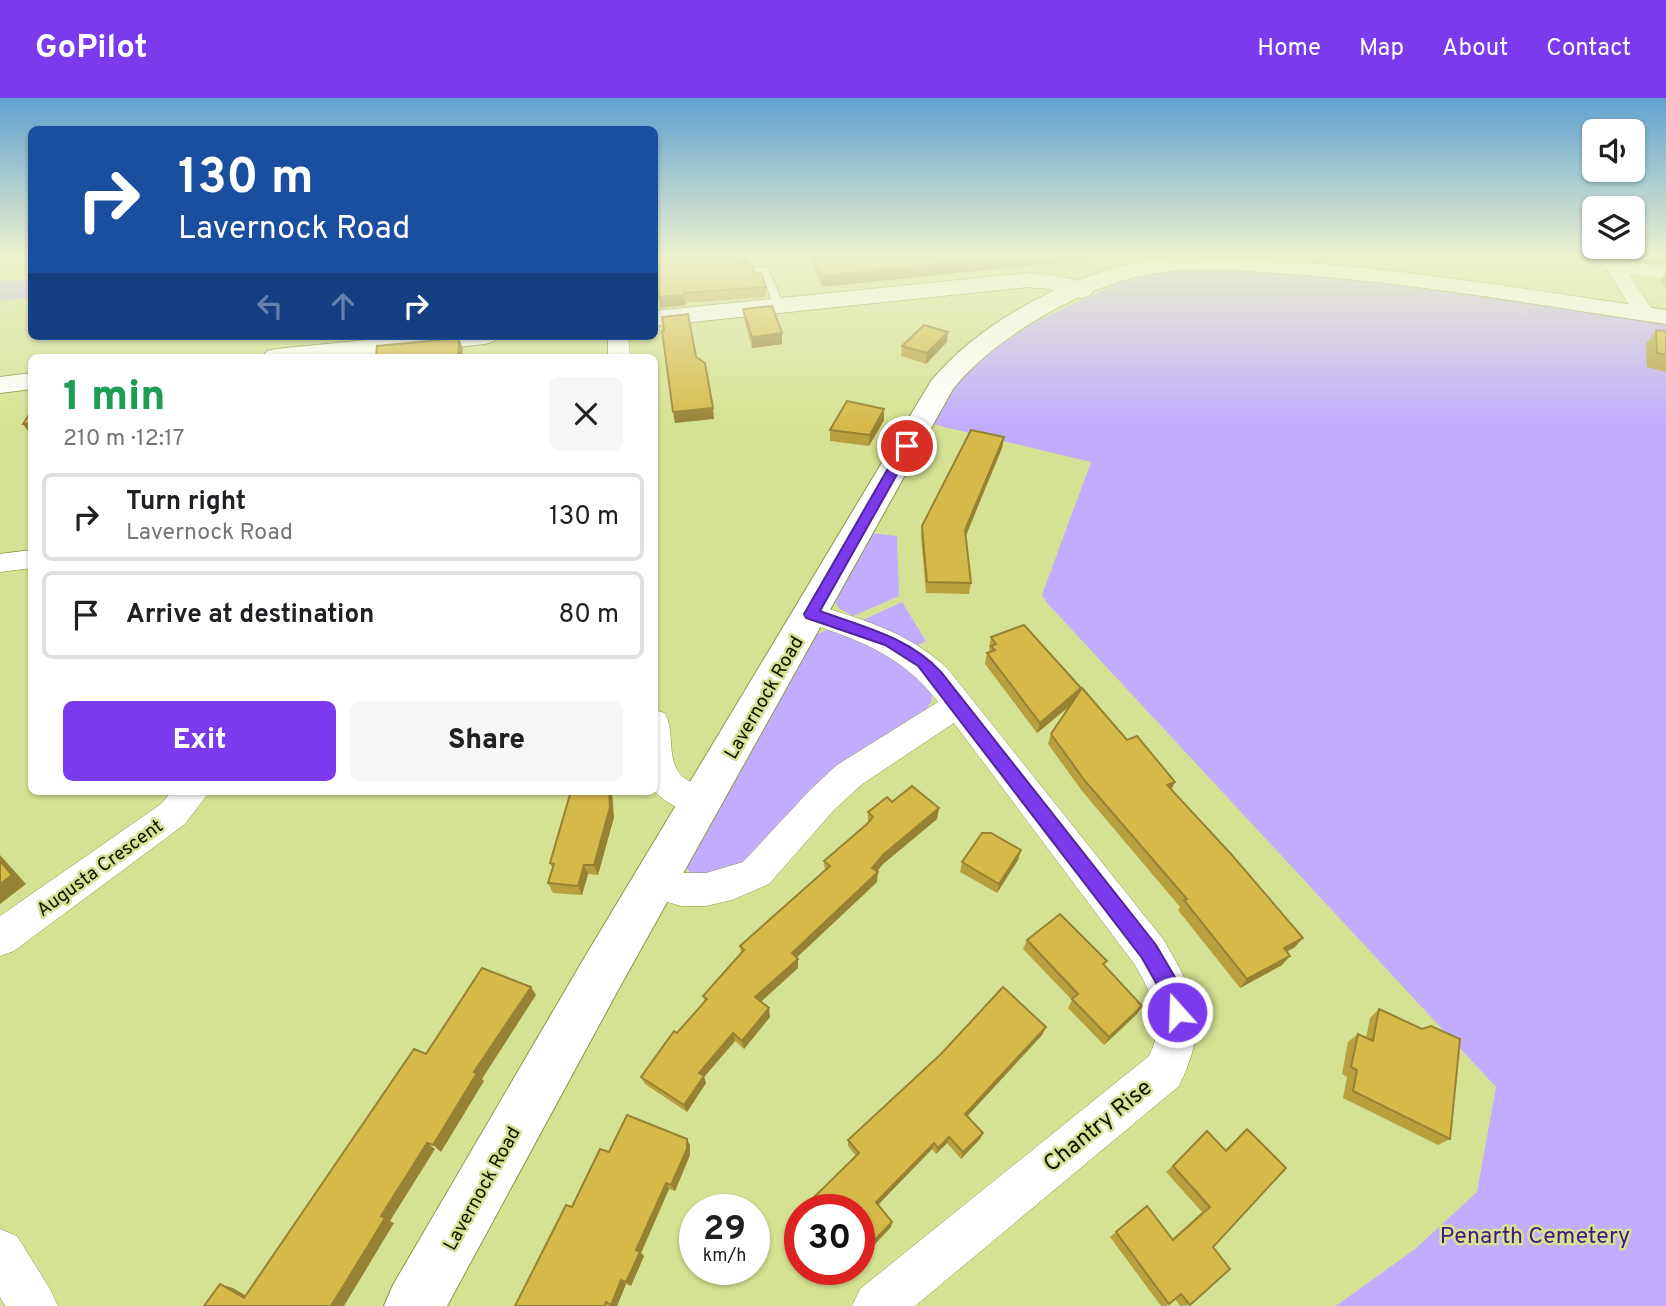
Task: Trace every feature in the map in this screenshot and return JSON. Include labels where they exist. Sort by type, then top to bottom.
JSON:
[{"type":"main road","points":[[658,319],[708,313]]},
{"type":"main road","name":"Lavernock Road","points":[[414,1306],[600,976],[935,398],[956,368],[981,345],[1036,313]]},
{"type":"main road","points":[[305,354],[445,340]]},
{"type":"main road","points":[[0,385],[28,382]]},
{"type":"street","points":[[0,563],[28,560]]},
{"type":"street","name":"Chantry Rise","points":[[811,614],[890,642],[923,662],[1149,951],[1169,986],[1177,1012],[1177,1037],[1173,1055],[1164,1071],[877,1306]]},
{"type":"street","points":[[656,883],[673,890],[701,890],[742,881],[756,873],[822,800],[849,775],[958,705]]},
{"type":"street","points":[[658,761],[659,771],[671,789],[702,802]]},
{"type":"street","name":"Augusta Crescent","points":[[0,938],[173,814],[190,795]]},
{"type":"street","points":[[0,1253],[33,1306]]},
{"type":"green space","name":"Penarth Cemetery","points":[[1054,313],[1612,313],[1666,321],[1666,1306],[1336,1306],[1415,1249],[1477,1192],[1496,1087],[1042,595],[1091,462],[932,424],[957,382],[974,362],[1035,322]]},
{"type":"green space","points":[[871,533],[897,536],[899,596],[853,616],[840,609],[833,599]]},
{"type":"green space","points":[[902,602],[926,641],[915,647],[861,621]]},
{"type":"green space","points":[[829,629],[883,647],[931,686],[932,700],[926,710],[749,862],[714,876],[691,873],[685,867],[813,636]]},
{"type":"building","points":[[744,313],[775,313],[782,333],[752,337]]},
{"type":"building","points":[[688,314],[696,357],[705,363],[713,408],[673,412],[662,317]]},
{"type":"building","points":[[924,325],[948,332],[927,353],[902,346]]},
{"type":"building","points":[[1656,330],[1666,331],[1666,355],[1657,353]]},
{"type":"building","points":[[459,340],[458,354],[376,354],[377,346]]},
{"type":"building","points":[[847,401],[884,409],[870,435],[830,430]]},
{"type":"building","points":[[971,430],[1004,437],[965,530],[971,583],[927,582],[922,526]]},
{"type":"building","points":[[1024,625],[1081,688],[1040,723],[987,653],[995,650],[991,646],[996,644],[991,637]]},
{"type":"building","points":[[1082,688],[1127,740],[1137,736],[1175,782],[1167,785],[1303,938],[1284,948],[1290,956],[1247,979],[1184,900],[1187,899],[1085,781],[1051,734]]},
{"type":"building","points":[[912,786],[939,808],[884,854],[872,868],[878,872],[792,953],[798,959],[755,997],[769,1008],[742,1041],[733,1033],[699,1073],[704,1076],[684,1105],[641,1077],[674,1031],[677,1033],[707,999],[703,996],[744,950],[740,946],[830,866],[824,861],[867,824],[873,817],[868,812],[887,797],[892,802]]},
{"type":"building","points":[[570,795],[609,795],[610,807],[594,865],[584,865],[578,886],[548,883],[554,864],[550,863]]},
{"type":"building","points":[[982,833],[991,833],[1021,850],[999,884],[962,862]]},
{"type":"building","points":[[0,861],[12,875],[0,884]]},
{"type":"building","points":[[1060,914],[1107,961],[1103,964],[1142,1006],[1109,1037],[1072,999],[1078,994],[1027,940]]},
{"type":"building","points":[[482,968],[531,987],[474,1072],[477,1073],[433,1145],[427,1143],[381,1216],[385,1218],[331,1306],[204,1306],[220,1284],[244,1298],[414,1049],[426,1054]]},
{"type":"building","points":[[1003,987],[1046,1027],[965,1114],[983,1133],[963,1152],[949,1137],[938,1148],[934,1143],[876,1202],[892,1222],[875,1240],[875,1194],[817,1194],[859,1153],[848,1140],[941,1054]]},
{"type":"building","points":[[1379,1009],[1422,1029],[1431,1026],[1460,1039],[1450,1139],[1353,1091],[1357,1070],[1351,1067],[1358,1034],[1373,1041]]},
{"type":"building","points":[[627,1115],[687,1139],[687,1149],[671,1185],[666,1183],[636,1250],[640,1252],[626,1282],[621,1280],[611,1305],[606,1302],[604,1306],[515,1306],[566,1205],[572,1207],[600,1149],[609,1152]]},
{"type":"building","points":[[1247,1129],[1286,1168],[1213,1247],[1230,1269],[1190,1305],[1181,1294],[1169,1304],[1116,1232],[1147,1206],[1173,1240],[1210,1207],[1173,1166],[1207,1131],[1226,1151]]},
{"type":"route","points":[[907,446],[811,614],[890,642],[923,662],[936,676],[1149,951],[1169,986],[1177,1012]]}]
